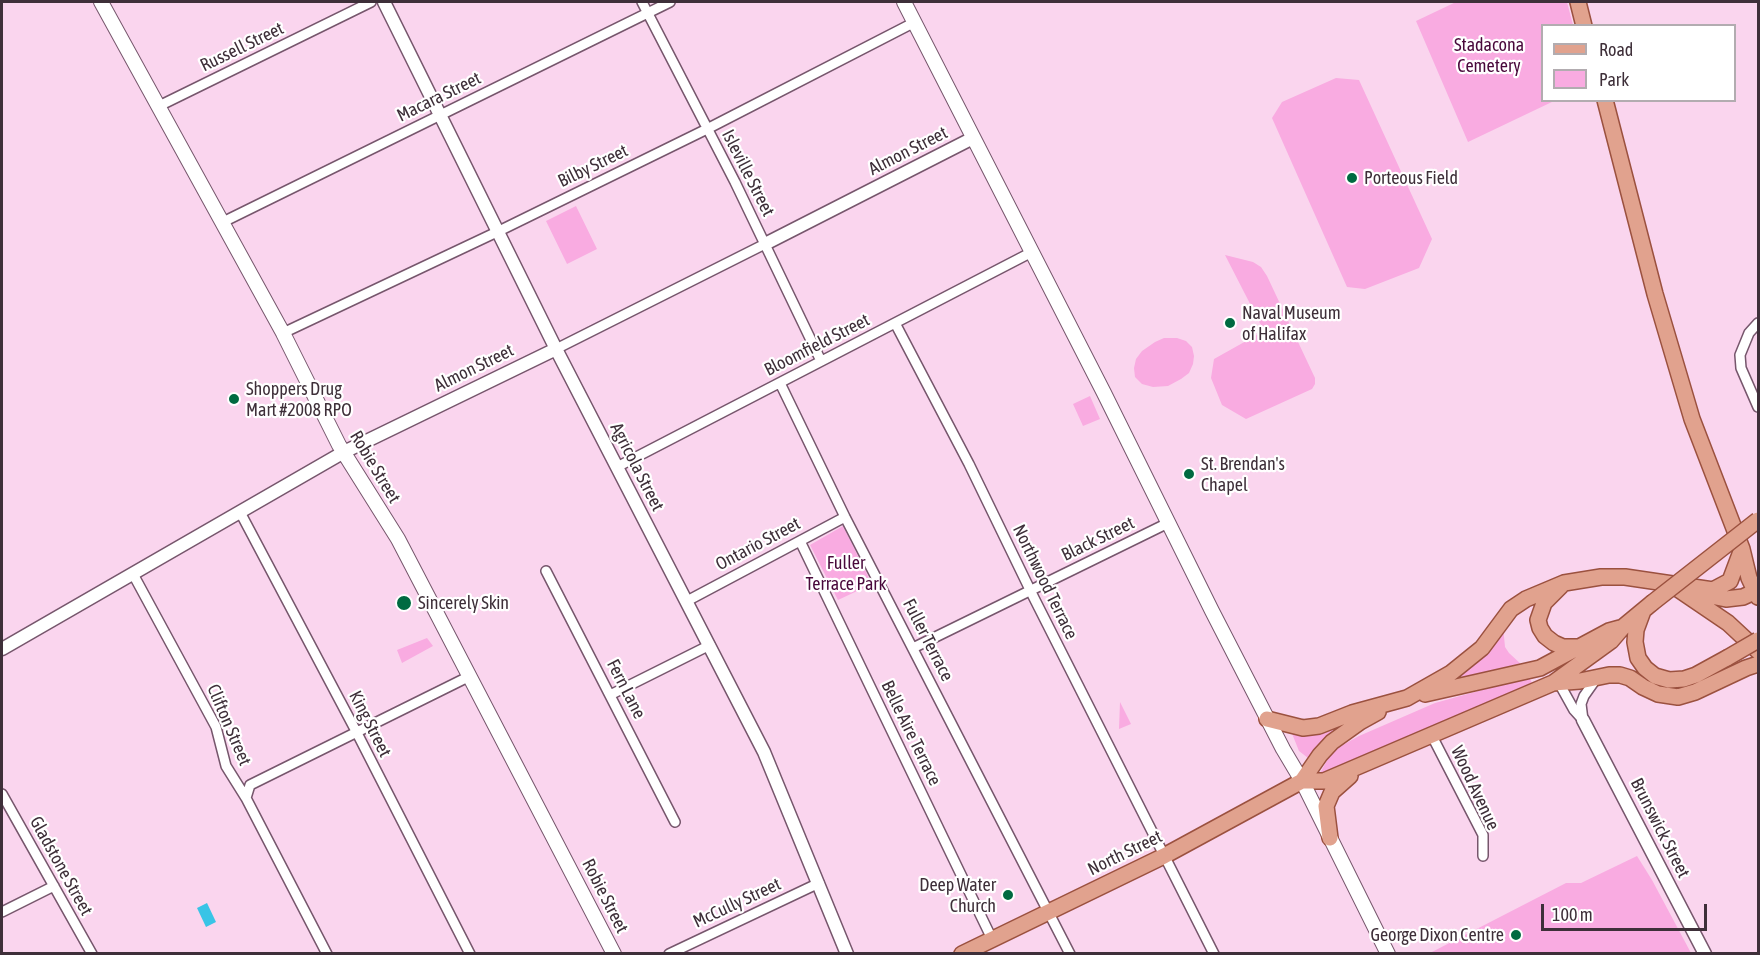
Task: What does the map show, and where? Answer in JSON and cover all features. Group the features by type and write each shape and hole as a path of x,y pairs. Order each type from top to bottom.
{"main road":[{"name":"Robie Street","path":"101,2 283,333 344,452 398,539 615,954"},
{"path":"904,2 1267,719 1302,781 1389,954"},
{"path":"1578,2 1584,24"},
{"path":"1606,102 1656,294 1692,419 1742,549 1749,578 1758,592 1726,599 1704,595 1670,584"},
{"path":"1556,683 1611,641 1623,627 1647,607 1758,520"},
{"path":"1267,719 1303,728 1319,726 1352,713 1407,698 1452,673 1466,662 1482,648 1511,609 1526,599 1564,583 1625,577 1713,590 1730,580 1742,549"},
{"path":"1564,583 1544,603 1538,620 1540,628 1545,636 1554,643 1563,647 1581,647"},
{"path":"1670,584 1728,623 1758,651"},
{"path":"1647,607 1634,637 1638,658 1655,676 1669,680 1696,675 1758,640"},
{"name":"North Street","path":"962,954 1164,856 1302,781 1332,742 1360,722 1407,698 1540,668 1609,631 1623,627"},
{"path":"1556,683 1620,675 1658,694 1678,697 1695,692 1758,664"},
{"name":"North Street","path":"1302,781 1324,781 1556,683"},
{"path":"1330,838 1326,806 1332,792 1341,782 1367,764"}],"street":[{"name":"Russell Street","path":"159,106 371,2"},
{"name":"Agricola Street","path":"384,2 556,349 764,752 848,954"},
{"name":"Isleville Street","path":"642,2 735,182 821,361"},
{"name":"Macara Street","path":"223,222 670,2"},
{"name":"Bilby Street","path":"283,333 707,129 915,22"},
{"name":"Almon Street","path":"2,649 344,452 556,349 973,138"},
{"name":"Bloomfield Street","path":"617,467 947,294 1032,252"},
{"name":"Northwood Terrace","path":"895,323 969,464 1214,954"},
{"path":"1758,323 1749,333 1740,355 1741,368 1758,407"},
{"name":"Fuller Terrace","path":"780,383 845,517 1070,954"},
{"name":"King Street","path":"240,512 470,954"},
{"name":"Ontario Street","path":"687,601 845,517"},
{"name":"Black Street","path":"913,648 1168,524"},
{"name":"Belle Aire Terrace","path":"800,541 992,939"},
{"name":"Fern Lane","path":"546,571 675,822"},
{"name":"Clifton Street","path":"132,574 172,643 216,727 226,766 246,798 327,954"},
{"path":"610,695 710,645"},
{"path":"246,798 250,785 471,676"},
{"path":"1583,720 1581,704 1598,676"},
{"name":"Brunswick Street","path":"1556,683 1583,720 1705,954"},
{"name":"Wood Avenue","path":"1432,736 1483,835 1483,856"},
{"name":"Gladstone Street","path":"2,794 92,954"},
{"name":"McCully Street","path":"669,954 819,883"},
{"path":"2,912 54,886"}],"green space":[{"name":"Stadacona Cemetery","path":"1456,2 1567,2 1573,24 1541,24 1541,102 1552,102 1468,142 1416,21"},
{"name":"Porteous Field","path":"1336,78 1359,80 1432,239 1419,268 1365,289 1347,287 1272,118 1282,102"},
{"path":"576,206 597,249 567,264 546,221"},
{"path":"1225,255 1253,262 1261,267 1315,378 1312,389 1246,419 1222,405 1211,378 1214,359 1264,331"},
{"path":"1164,338 1177,338 1186,341 1192,347 1194,356 1189,373 1168,386 1153,387 1142,384 1135,377 1136,359 1142,351"},
{"path":"1090,396 1100,419 1083,426 1073,404"},
{"name":"Fuller Terrace Park","path":"843,526 872,584 838,600 810,545"},
{"path":"1503,626 1505,647 1522,665 1462,679 1460,674"},
{"path":"427,638 433,646 402,663 397,650"},
{"path":"1529,677 1532,683 1352,760 1324,775 1320,773 1330,755 1359,736 1435,703"},
{"path":"1120,702 1131,724 1119,729"},
{"path":"1334,727 1336,730 1320,743 1308,758 1299,751 1291,731"},
{"path":"1637,856 1691,953 1430,953 1566,883 1581,883"}],"water":[{"path":"207,903 216,922 206,927 197,908"}],"place":[{"name":"Porteous Field","path":"1352,178"},
{"name":"Naval Museum of Halifax","path":"1230,323"},
{"name":"Shoppers Drug Mart #2008 RPO","path":"234,399"},
{"name":"St. Brendan's Chapel","path":"1189,474"},
{"name":"Sincerely Skin","path":"404,603"},
{"name":"Deep Water Church","path":"1008,895"},
{"name":"George Dixon Centre","path":"1516,935"}]}
